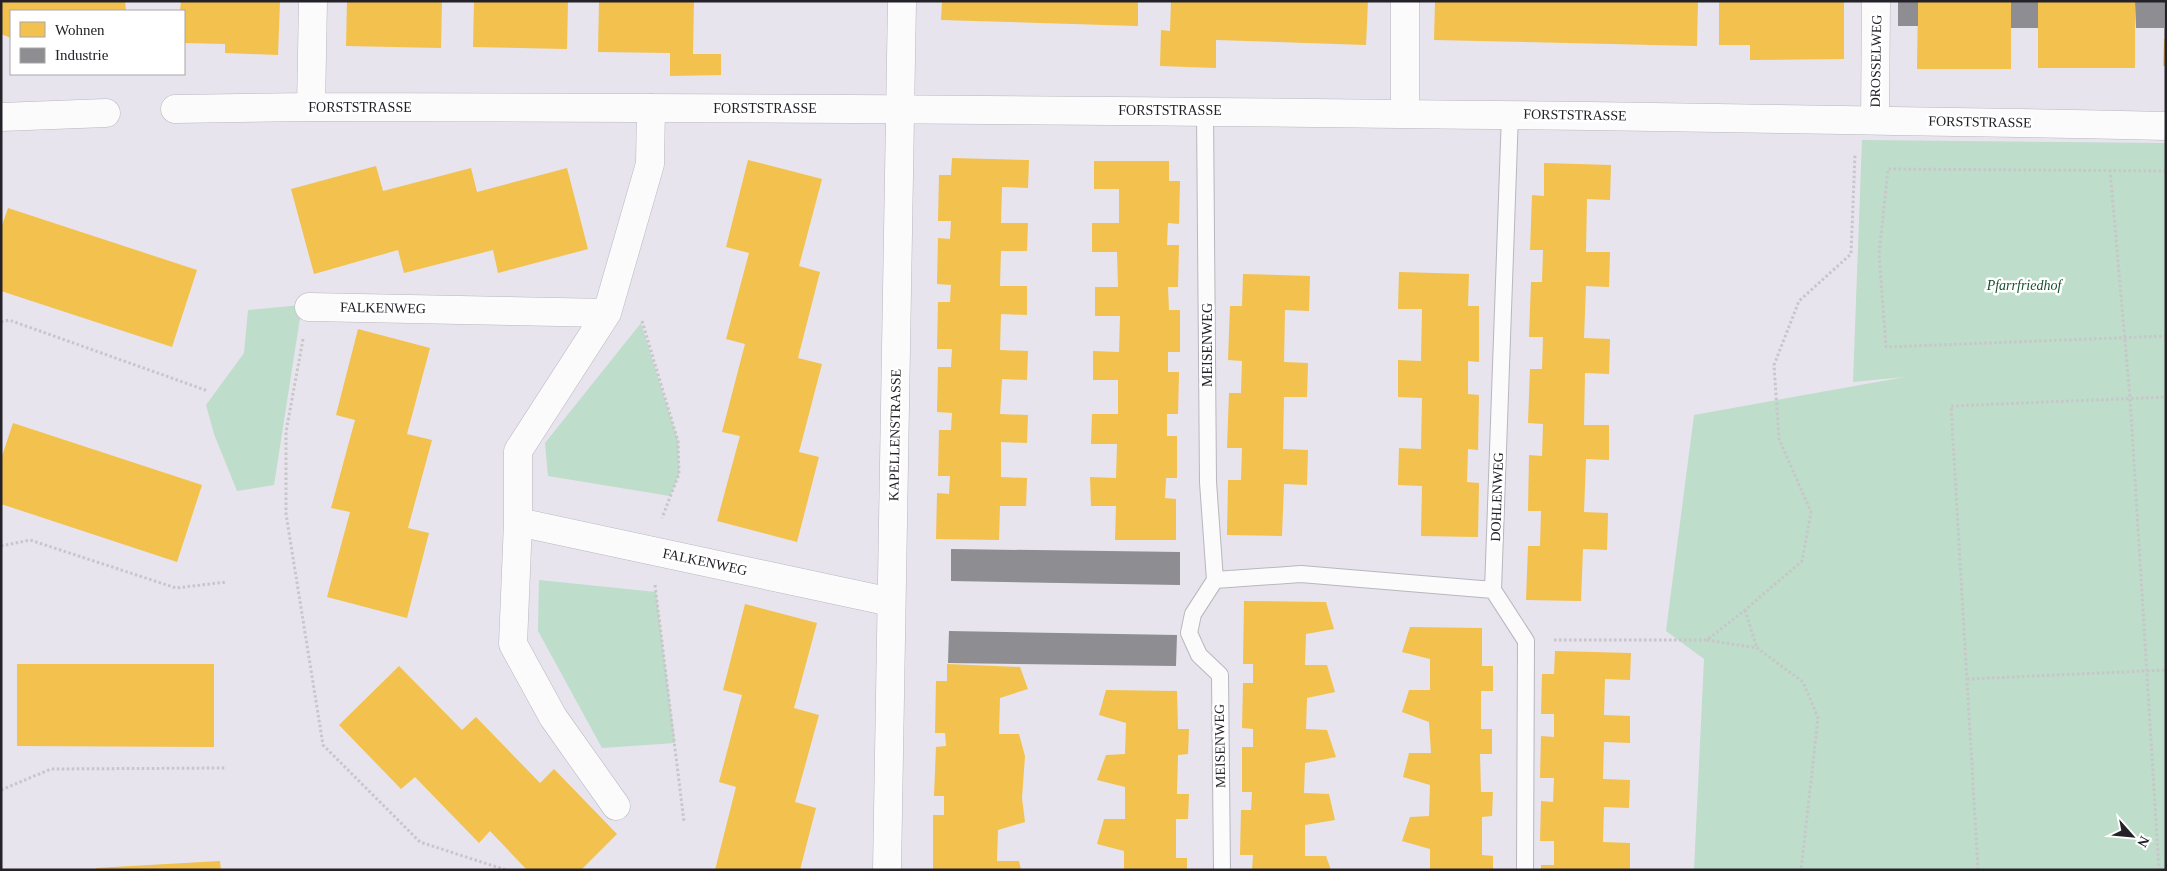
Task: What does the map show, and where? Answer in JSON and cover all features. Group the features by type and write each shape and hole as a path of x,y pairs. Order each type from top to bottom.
{"street":[{"path":"311,107 313,1"},
{"name":"KAPELLENSTRASSE","path":"888,870 902,1"},
{"path":"1405,1 1405,113"},
{"name":"DROSSELWEG","path":"1865,120 1876,1"},
{"name":"FORSTSTRASSE","path":"175,109 311,107 1205,110 2166,126"},
{"path":"616,806 553,717 513,644 518,522 518,451 607,313 650,164 650,108"},
{"path":"1,117 106,113"},
{"name":"FALKENWEG","path":"309,307 607,313"},
{"name":"FALKENWEG","path":"518,522 891,602"}],"lane":[{"name":"MEISENWEG","path":"1205,110 1208,482 1215,580 1192,614 1189,633 1199,655 1220,675 1222,870"},
{"name":"DOHLENWEG","path":"1493,590 1510,114"},
{"path":"1215,580 1302,574 1493,590 1526,641 1524,870"}],"path":[{"path":"1707,640 1802,561 1811,512 1779,440 1774,365 1799,301 1851,254 1865,120"},
{"path":"2166,171 1888,169 1879,254 1886,347 2166,336"},
{"path":"2110,170 2130,398 2159,870"},
{"path":"309,307 286,432 286,514 323,745 420,842 506,870"},
{"path":"643,313 641,323 678,442 679,474 650,550 684,822"},
{"path":"1,322 9,320 208,391"},
{"path":"1978,870 1951,406 2166,397"},
{"path":"1,546 30,540 176,588 226,582"},
{"path":"1745,610 1757,648"},
{"path":"1526,641 1707,640 1757,648 1803,682 1818,718 1800,870"},
{"path":"1967,679 2166,670"},
{"path":"1,790 51,769 225,768"}],"green space":[{"name":"Pfarrfriedhof","path":"1862,140 2166,143 2166,870 1694,870 1704,659 1666,631 1694,415 1905,377 1853,382"},
{"path":"302,305 274,485 237,491 214,434 206,405 244,353 248,310"},
{"path":"641,323 678,441 679,474 670,496 548,476 545,443"},
{"path":"539,580 656,592 675,743 602,748 538,631"}],"building: Wohnen":[{"path":"1,1 125,1 126,10 10,10 10,38 1,34"},
{"path":"181,1 280,1 278,55 225,53 225,44 185,43 185,10 180,10"},
{"path":"347,1 442,1 441,48 346,46"},
{"path":"474,1 568,1 567,49 473,47"},
{"path":"599,1 694,1 693,54 721,54 721,75 670,76 670,53 598,52"},
{"path":"942,1 1138,1 1138,26 941,20"},
{"path":"1171,1 1368,1 1366,45 1216,40 1216,68 1160,66 1161,30 1170,31"},
{"path":"1435,1 1698,1 1697,46 1434,40"},
{"path":"1719,1 1844,1 1844,59 1750,60 1750,45 1719,45"},
{"path":"1918,1 2011,1 2011,69 1917,69"},
{"path":"2038,1 2135,1 2135,68 2038,68"},
{"path":"2164,39 2166,39 2166,66 2163,66"},
{"path":"952,158 1029,160 1028,188 1002,187 1001,223 1028,223 1027,251 1001,251 1000,286 1027,286 1027,315 1001,314 1000,350 1028,351 1027,380 1002,379 1000,414 1028,415 1027,443 1001,442 1001,477 1027,478 1026,506 1000,506 999,540 936,539 937,493 949,494 950,476 938,476 939,430 951,430 952,413 937,412 938,367 951,367 952,349 937,349 938,302 950,302 951,285 937,284 938,238 950,239 951,221 938,221 939,175 951,175"},
{"path":"748,160 822,179 799,266 820,272 798,358 822,364 799,452 819,457 797,542 717,521 740,436 722,432 745,344 726,339 749,253 726,247"},
{"path":"1094,161 1169,161 1169,181 1180,181 1179,224 1168,223 1167,245 1179,245 1178,287 1168,287 1169,310 1180,310 1180,352 1168,352 1168,372 1179,372 1178,414 1167,414 1167,436 1177,436 1177,478 1166,478 1165,498 1176,499 1176,540 1115,540 1116,506 1091,506 1090,477 1116,478 1117,444 1091,444 1092,414 1118,414 1118,380 1093,380 1093,351 1119,352 1120,316 1095,316 1095,287 1118,287 1117,252 1092,252 1092,223 1119,223 1119,189 1094,189"},
{"path":"1544,163 1611,165 1610,200 1587,199 1586,252 1610,252 1609,287 1586,286 1584,338 1610,339 1609,374 1585,373 1584,425 1609,425 1609,460 1586,459 1584,512 1608,513 1607,550 1583,549 1581,601 1526,600 1528,546 1540,546 1541,511 1528,511 1529,455 1542,456 1543,424 1528,423 1530,369 1542,369 1543,337 1529,337 1531,282 1542,282 1543,250 1530,250 1532,195 1544,196"},
{"path":"376,166 383,191 471,168 477,192 567,168 588,249 498,273 493,250 404,273 398,250 314,274 291,189"},
{"path":"8,208 197,270 172,347 1,291 1,228"},
{"path":"1399,272 1469,274 1468,306 1479,306 1479,362 1468,361 1468,394 1479,395 1478,450 1468,449 1467,482 1479,483 1478,537 1421,536 1422,486 1398,485 1399,448 1421,449 1422,398 1398,397 1398,360 1421,361 1422,309 1398,309"},
{"path":"1243,274 1310,276 1309,311 1285,310 1284,362 1308,363 1307,397 1284,397 1283,449 1308,450 1307,485 1284,484 1282,536 1227,535 1228,480 1241,480 1242,448 1227,448 1229,393 1241,393 1242,361 1228,360 1230,306 1242,306"},
{"path":"358,329 430,348 407,434 432,440 408,528 429,533 407,618 327,597 350,512 331,508 355,420 336,415"},
{"path":"13,423 202,485 177,562 1,504 1,459"},
{"path":"1244,601 1326,602 1334,629 1306,634 1305,665 1327,665 1335,692 1307,698 1306,729 1327,730 1336,757 1305,763 1304,793 1329,794 1335,820 1305,825 1305,856 1326,856 1331,870 1252,870 1253,855 1240,855 1241,810 1251,810 1252,792 1242,792 1242,747 1253,747 1253,729 1242,728 1243,683 1253,683 1253,664 1243,664"},
{"path":"745,604 817,623 794,708 819,715 795,802 816,808 800,870 715,870 736,787 719,782 742,695 723,690"},
{"path":"1410,627 1482,628 1482,666 1493,666 1493,691 1481,691 1481,729 1492,729 1492,754 1480,754 1481,792 1493,792 1492,816 1482,817 1482,855 1493,856 1493,870 1430,870 1430,849 1402,841 1410,817 1429,816 1430,785 1403,777 1409,753 1431,753 1429,722 1402,712 1409,690 1430,690 1430,659 1402,652"},
{"path":"1555,651 1631,653 1630,680 1605,679 1604,715 1630,716 1630,743 1604,742 1603,779 1630,780 1629,808 1604,807 1603,842 1630,843 1630,870 1541,870 1541,865 1554,865 1554,841 1540,841 1541,801 1553,802 1554,778 1540,778 1541,736 1554,737 1554,714 1541,714 1542,674 1554,674"},
{"path":"17,664 214,664 214,747 17,746"},
{"path":"947,664 1020,667 1028,689 1000,698 999,734 1019,734 1025,756 1022,798 1025,822 998,830 997,861 1019,861 1021,870 933,870 933,815 944,815 944,796 934,796 936,747 946,746 945,733 935,733 936,681 947,681"},
{"path":"399,666 462,730 476,717 540,783 554,769 617,834 581,870 527,870 490,831 479,843 415,777 401,789 339,725"},
{"path":"1106,690 1177,691 1178,729 1189,729 1188,754 1178,755 1177,794 1189,794 1188,819 1176,819 1176,858 1187,858 1187,870 1124,870 1124,851 1097,844 1104,819 1125,819 1125,787 1097,780 1106,755 1125,754 1126,723 1099,715"},
{"path":"220,861 221,870 96,870 96,868"}],"building: Industrie":[{"path":"1898,1 1918,1 1918,26 1898,26"},
{"path":"2011,1 2038,1 2038,28 2011,28"},
{"path":"2135,1 2164,1 2164,28 2136,28"},
{"path":"951,549 1180,552 1180,585 951,581"},
{"path":"949,631 1177,635 1176,666 948,663"}]}
